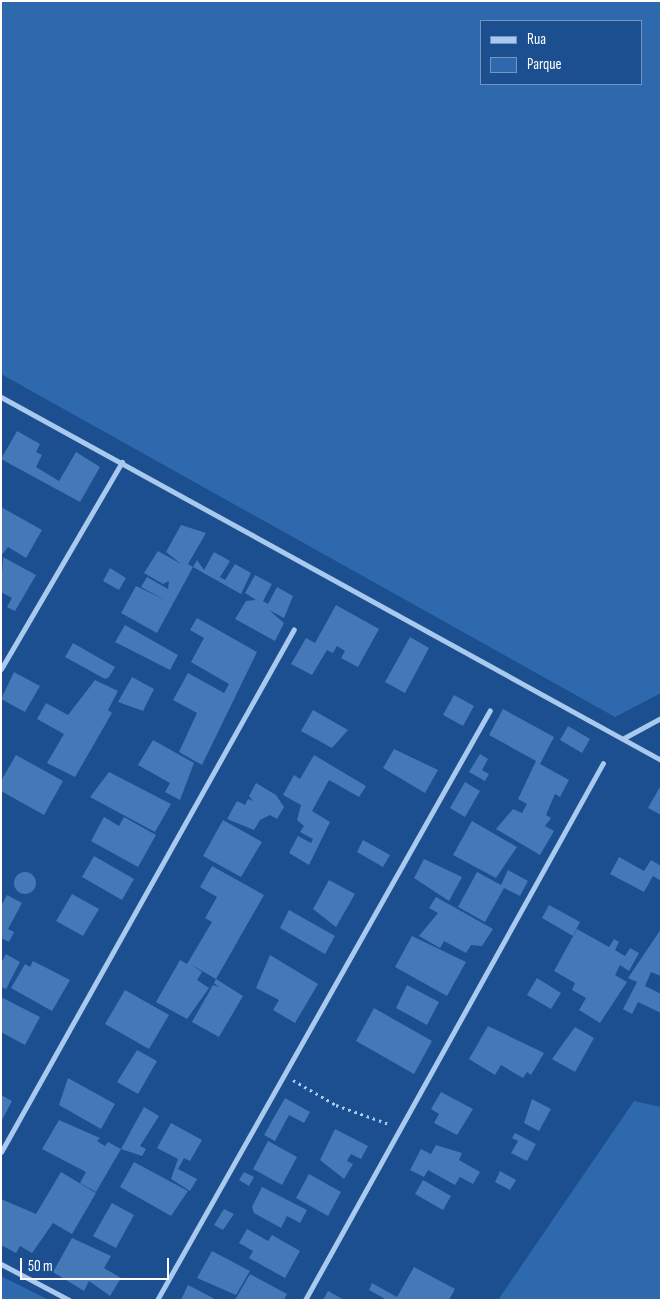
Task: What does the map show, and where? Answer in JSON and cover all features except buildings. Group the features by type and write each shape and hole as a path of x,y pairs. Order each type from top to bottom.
{"street":[{"path":"1,397 661,760"},
{"path":"1,669 122,462"},
{"path":"1,1152 294,630"},
{"path":"157,1300 490,710"},
{"path":"624,738 661,718"},
{"path":"305,1300 402,1129 603,763"},
{"path":"1,1264 68,1300"}],"path":[{"path":"284,1074 336,1105 402,1129"}],"green space":[{"path":"1,1 661,1 661,693 615,717 1,374"},
{"path":"634,1101 661,1107 661,1300 498,1300"},
{"path":"1,1276 49,1300 1,1300"}]}
